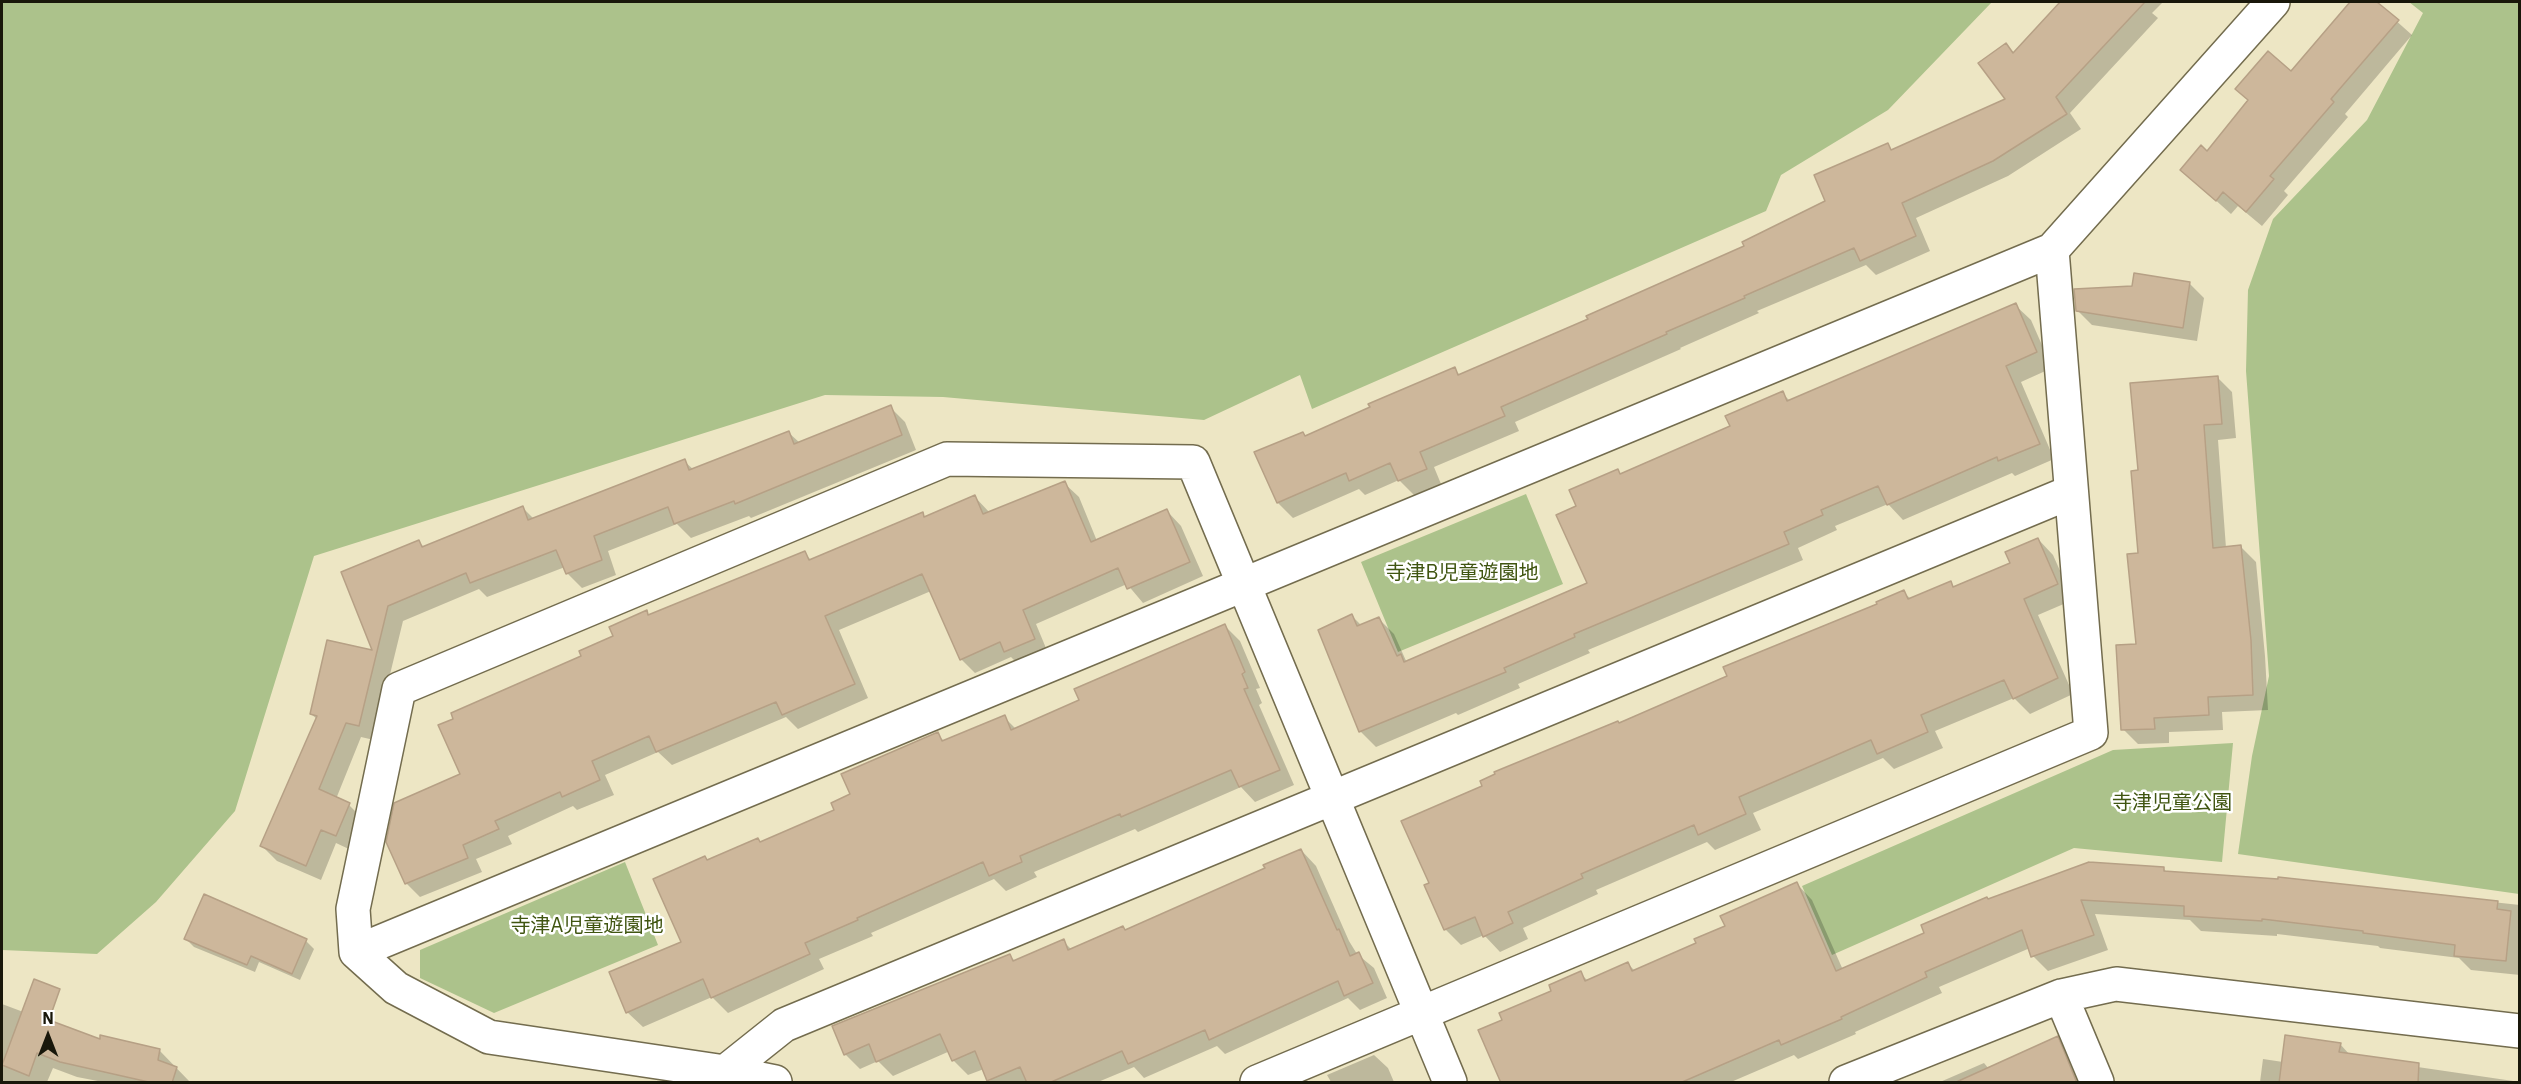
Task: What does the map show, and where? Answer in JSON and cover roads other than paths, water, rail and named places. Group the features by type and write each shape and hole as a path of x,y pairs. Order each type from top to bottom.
{"street":[{"path":"356,952 2052,250 2273,2"},
{"path":"1257,1083 2091,734 2052,250"},
{"path":"775,1083 725,1072 489,1037 396,988 356,952 353,909 399,689 946,459 1193,462 1450,1083"},
{"path":"725,1072 784,1025 2071,492"},
{"path":"1846,1083 2061,996 2116,984 2520,1031"},
{"path":"2061,996 2097,1083"}],"park label":[{"name":"寺津B児童遊園地","path":"1462,573"},
{"name":"寺津児童公園","path":"2172,803"},
{"name":"寺津A児童遊園地","path":"587,926"}]}
